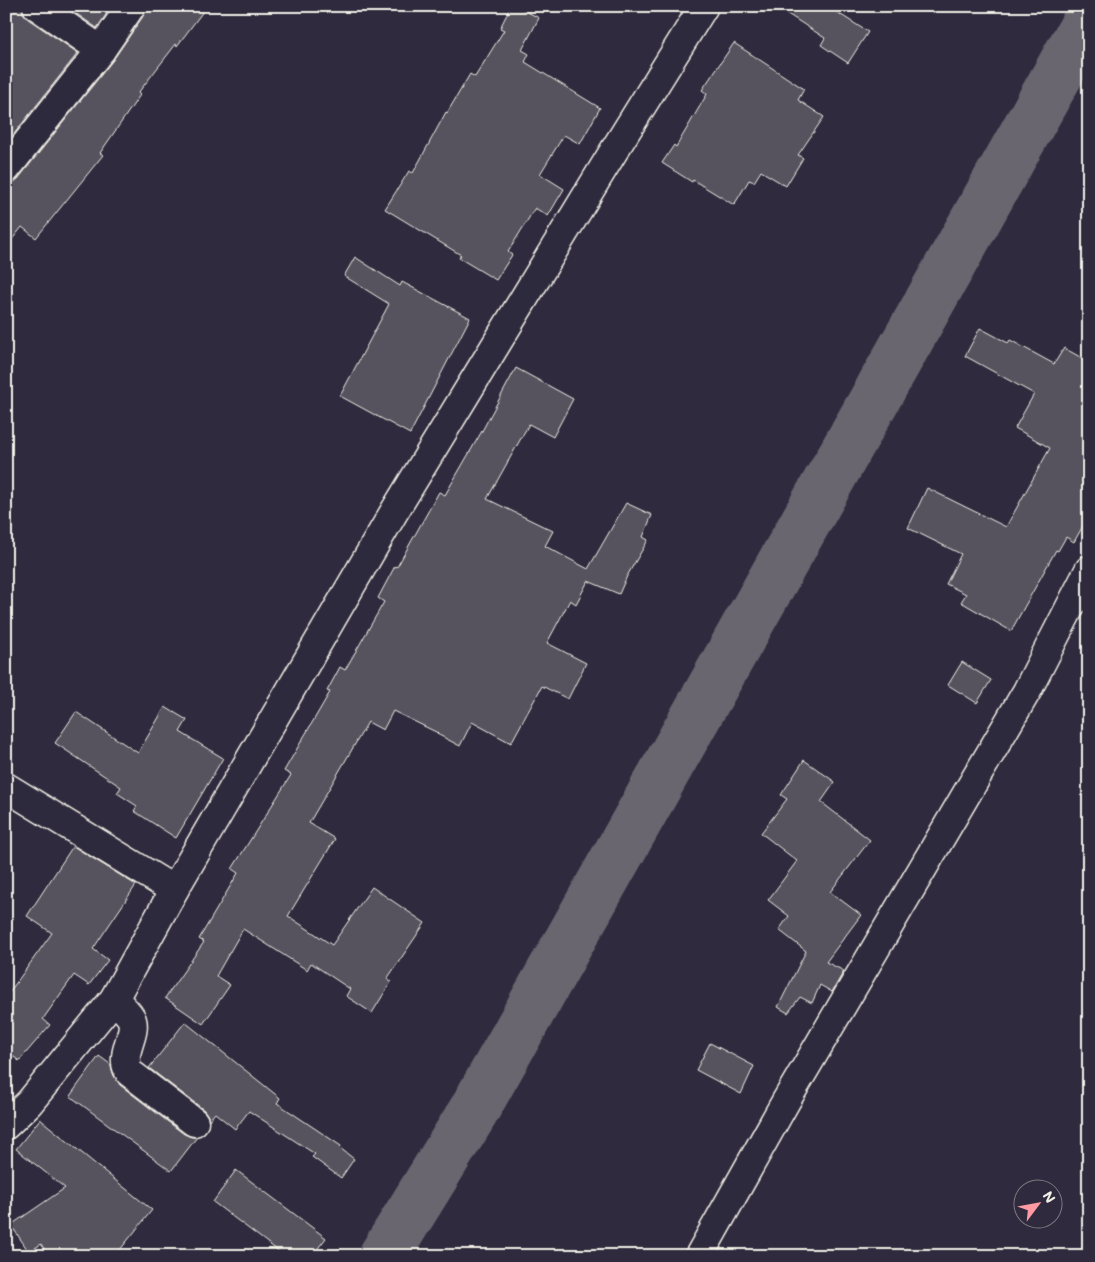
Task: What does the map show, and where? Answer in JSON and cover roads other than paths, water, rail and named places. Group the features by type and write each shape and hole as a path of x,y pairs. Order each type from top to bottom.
{"main road":[{"path":"36,6 101,50"},
{"path":"6,169 101,50 131,6"},
{"path":"6,1124 29,1103 114,999 174,890 394,512 704,6"},
{"path":"699,1256 786,1101 1027,690 1089,570"},
{"path":"6,788 174,890"},
{"path":"114,999 129,1014 132,1020 133,1027 126,1053 126,1063 130,1074 194,1122"}],"waterway":[{"path":"384,1256 473,1112 1089,19"}]}
